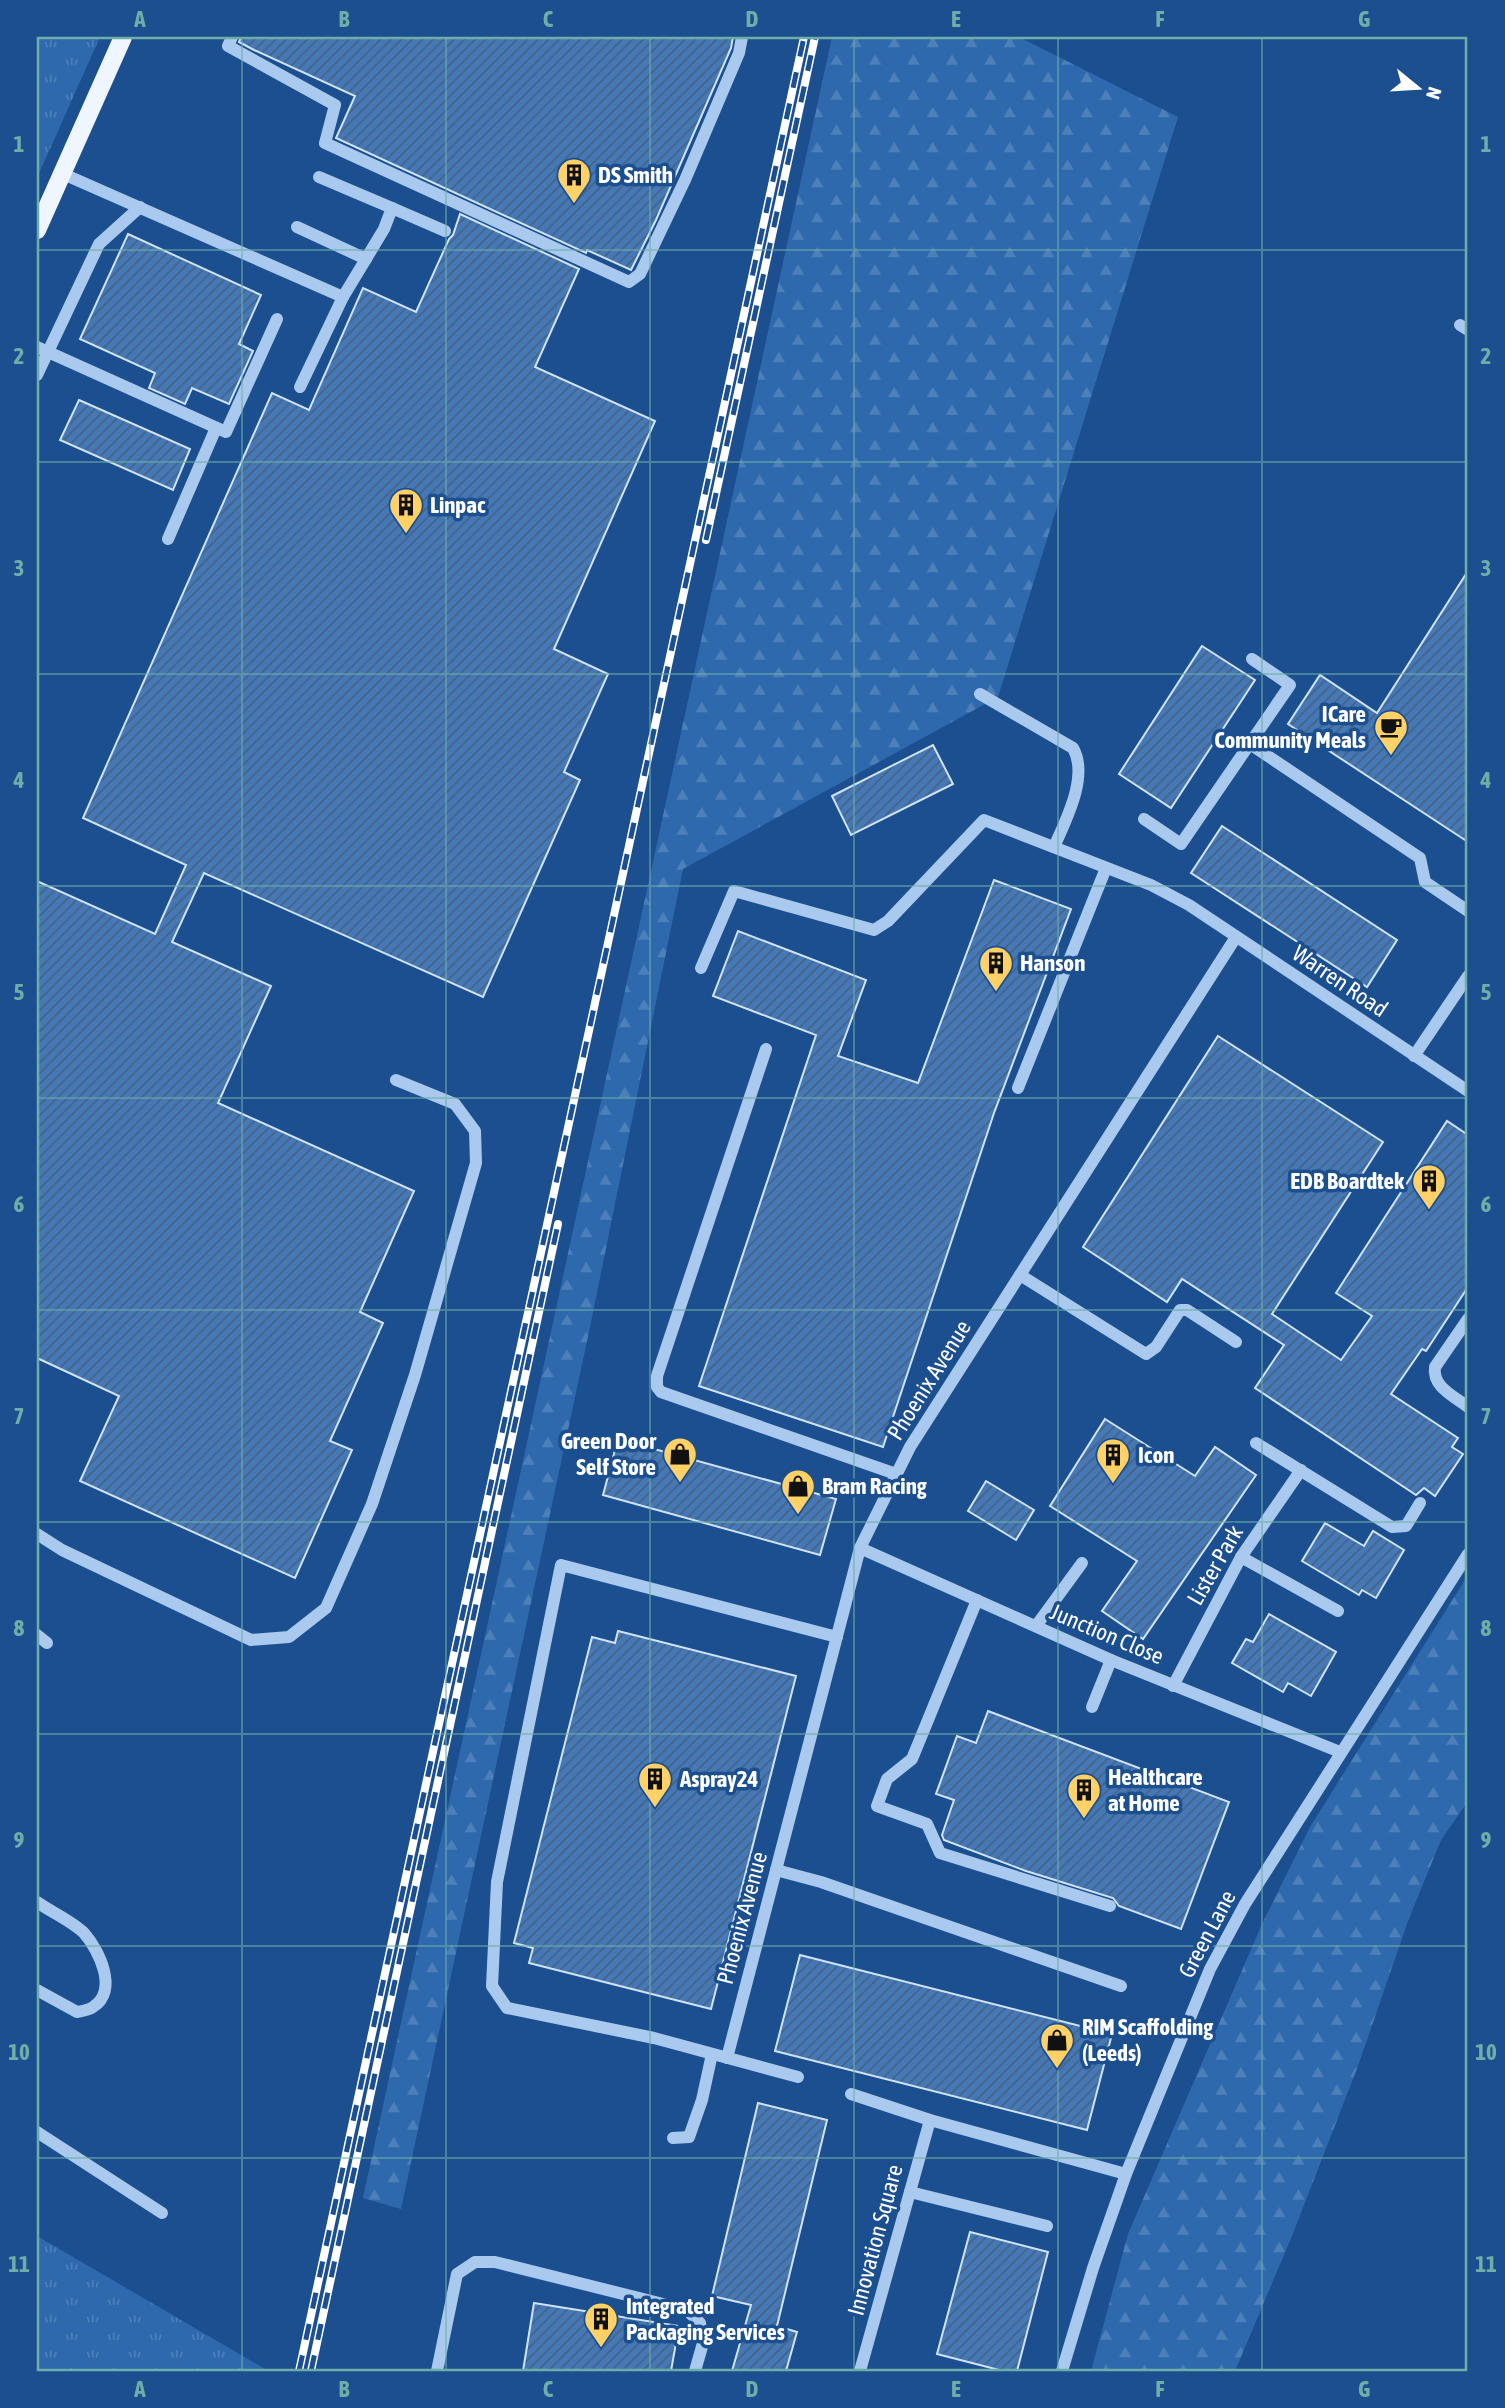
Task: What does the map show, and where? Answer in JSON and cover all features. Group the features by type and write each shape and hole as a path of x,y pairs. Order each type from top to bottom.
{"main road":[{"path":"37,230 123,37"}],"street":[{"path":"232,37 228,46 335,105 325,143 629,282 640,274 685,180 739,54 742,37"},
{"path":"61,173 343,297"},
{"path":"319,177 445,231"},
{"path":"37,375 42,350 99,244 140,207"},
{"path":"300,387 343,297 384,229 392,208"},
{"path":"297,227 366,259"},
{"path":"42,350 226,432 277,319"},
{"path":"168,539 216,428"},
{"path":"1144,820 1181,844 1290,685 1252,659"},
{"path":"980,694 1073,748 1079,757 1080,767 1071,808 1054,847"},
{"path":"1250,744 1420,858 1425,882 1468,911"},
{"name":"Warren Road","path":"701,968 734,891 874,930 888,921 984,820 1151,886 1189,905 1468,1091"},
{"path":"1018,1088 1106,868"},
{"name":"Phoenix Avenue","path":"727,2058 860,1548 910,1447 1236,937"},
{"path":"1414,1056 1468,976"},
{"path":"766,1049 657,1376 657,1387 661,1392 897,1474"},
{"path":"37,1534 62,1550 251,1640 289,1637 326,1608 372,1504 406,1401 476,1163 475,1131 455,1104 396,1080"},
{"path":"1020,1275 1146,1354 1156,1347 1180,1310 1187,1310 1237,1342"},
{"path":"1468,1319 1434,1373 1437,1384 1468,1407"},
{"path":"1256,1443 1392,1527 1406,1526 1420,1503"},
{"name":"Lister Park","path":"1173,1686 1241,1557 1301,1470"},
{"name":"Junction Close","path":"860,1548 1111,1660 1340,1752"},
{"name":"Green Lane","path":"1062,2371 1093,2268 1126,2174 1210,1969 1245,1904 1468,1554"},
{"path":"1241,1557 1338,1611"},
{"path":"1036,1626 1082,1563"},
{"path":"798,2077 654,2038 507,2008 492,1986 496,1882 561,1564 837,1637"},
{"path":"977,1600 912,1759 887,1779 877,1806 927,1824 940,1853 1110,1906"},
{"path":"1092,1707 1111,1660"},
{"path":"776,1870 821,1882 1121,1986"},
{"path":"37,1902 83,1932 99,1954 106,1980 102,1998 93,2008 78,2012 37,1990"},
{"path":"673,2138 688,2137 702,2100 712,2054"},
{"path":"851,2094 930,2120 1126,2174"},
{"name":"Innovation Square","path":"860,2371 930,2120"},
{"path":"37,2132 162,2213"},
{"path":"910,2192 1047,2226"},
{"path":"437,2371 457,2274 475,2262 495,2262 687,2310 700,2323 703,2343 695,2371"}],"green space":[{"path":"37,37 100,37 37,178"},
{"path":"832,37 1019,37 1178,117 998,697 683,869 589,1332 401,2209 363,2198"},
{"path":"1468,1575 1468,1801 1441,1840 1408,1921 1358,2066 1292,2236 1235,2371 1091,2371 1128,2234 1262,1924 1310,1827"},
{"path":"37,2236 265,2369 265,2371 37,2371"}],"building":[{"name":"DS Smith","path":"241,37 733,37 731,48 656,220 631,270 587,250 586,253 336,138 355,96 254,50 239,42"},
{"name":"Linpac","path":"460,214 579,269 535,367 655,421 554,649 608,674 564,772 580,780 483,997 204,873 172,942 271,986 218,1103 414,1191 360,1312 383,1323 330,1441 352,1450 295,1578 80,1481 119,1396 37,1358 37,881 155,934 186,865 83,818 272,393 309,410 363,288 416,312 453,235"},
{"path":"128,234 261,295 239,344 253,351 229,404 192,388 185,404 149,388 155,373 80,339"},
{"path":"79,400 190,449 173,490 60,440"},
{"path":"1468,571 1468,842 1288,724 1320,675 1377,713"},
{"path":"1202,646 1255,680 1171,808 1119,774"},
{"path":"933,745 953,784 851,835 832,796"},
{"path":"1222,826 1397,940 1367,987 1191,873"},
{"path":"994,880 1071,909 994,1113 883,1447 699,1386 816,1035 713,996 738,931 866,980 838,1056 918,1083"},
{"path":"1218,1036 1383,1142 1272,1314 1341,1360 1372,1316 1336,1293 1447,1121 1468,1135 1468,1287 1426,1351 1422,1349 1391,1394 1458,1438 1452,1447 1463,1454 1435,1496 1424,1488 1416,1495 1255,1388 1284,1345 1182,1279 1167,1302 1083,1247"},
{"path":"1105,1419 1195,1476 1215,1447 1256,1475 1143,1639 1102,1611 1137,1561 1050,1506"},
{"path":"618,1439 836,1499 820,1555 603,1495"},
{"path":"986,1481 1034,1510 1016,1540 968,1511"},
{"path":"1325,1523 1364,1546 1373,1531 1404,1550 1376,1598 1362,1590 1359,1595 1302,1561"},
{"path":"1269,1614 1336,1652 1311,1696 1288,1683 1283,1692 1232,1663 1246,1639 1253,1642"},
{"name":"Aspray24","path":"618,1631 796,1676 711,2009 529,1963 533,1948 514,1943 592,1637 615,1643"},
{"name":"Healthcare at Home","path":"988,1711 1229,1802 1181,1929 1119,1906 1113,1898 1026,1871 944,1840 942,1835 954,1800 936,1794 957,1736 976,1743"},
{"path":"800,1955 1112,2034 1087,2130 775,2051"},
{"path":"758,2103 827,2120 777,2326 797,2332 786,2371 732,2371 751,2305 712,2296"},
{"path":"970,2232 1048,2252 1017,2371 1003,2371 937,2354"},
{"name":"Integrated Packaging Services","path":"534,2303 679,2326 671,2371 523,2371"}],"railway":[{"path":"299,2371 804,37"},
{"path":"706,540 815,37"},
{"path":"311,2371 558,1224"}],"place":[{"name":"DS Smith","path":"574,205"},
{"name":"Linpac","path":"406,535"},
{"name":"ICare Community Meals","path":"1391,757"},
{"name":"Hanson","path":"996,993"},
{"name":"EDB Boardtek","path":"1429,1211"},
{"name":"Green Door Self Store","path":"680,1484"},
{"name":"Icon","path":"1113,1485"},
{"name":"Bram Racing","path":"798,1516"},
{"name":"Aspray24","path":"655,1809"},
{"name":"Healthcare at Home","path":"1084,1820"},
{"name":"RIM Scaffolding (Leeds)","path":"1057,2070"},
{"name":"Integrated Packaging Services","path":"601,2349"}]}
